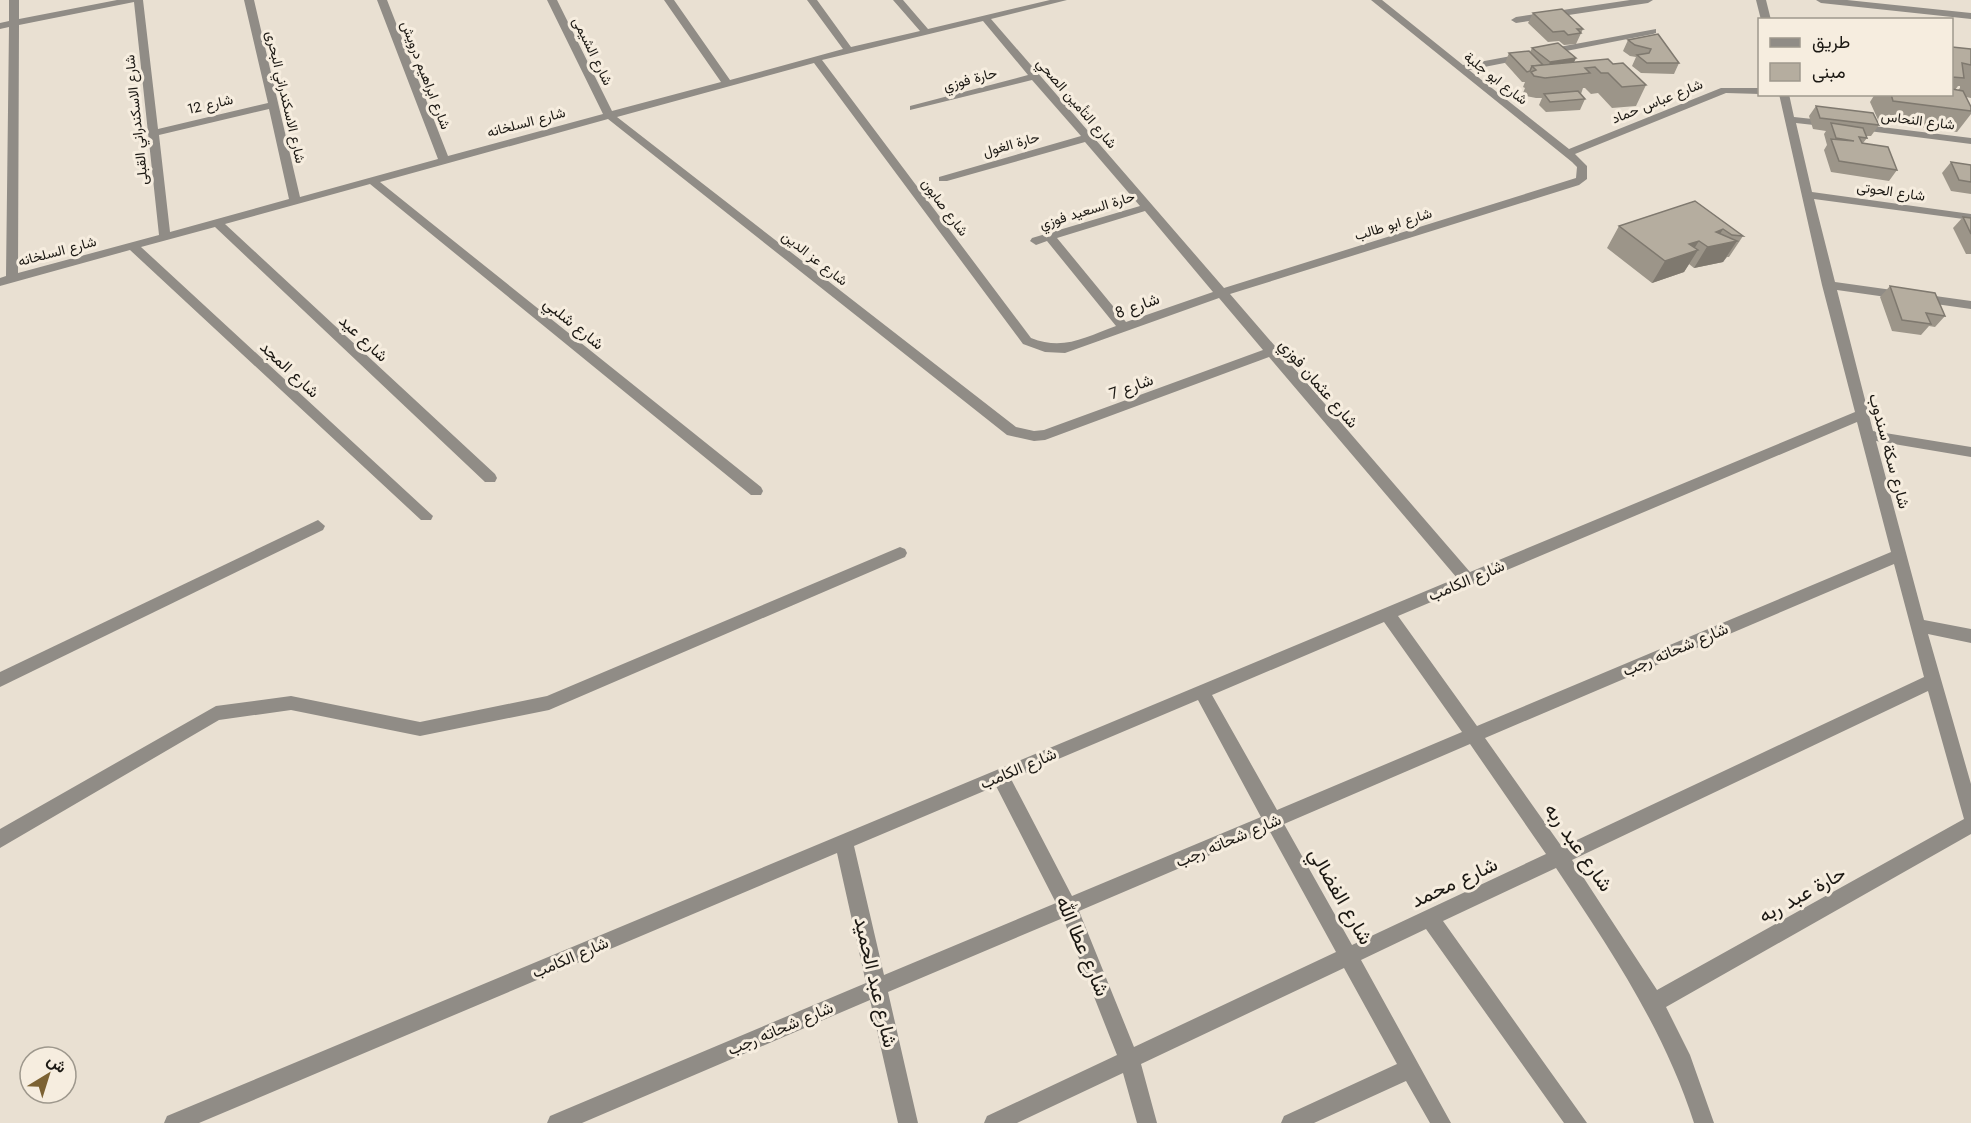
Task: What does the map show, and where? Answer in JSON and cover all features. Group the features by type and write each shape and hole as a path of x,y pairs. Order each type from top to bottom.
{"street":[{"path":"12,279 14,0"},
{"path":"0,26 131,0"},
{"name":"شارع الاسكندراني القبلى","path":"138,0 165,237"},
{"name":"شارع الاسكندراني البحرى","path":"249,0 296,201"},
{"name":"شارع ابراهيم درويش","path":"382,0 444,160"},
{"name":"شارع الشيمى","path":"552,0 609,115"},
{"path":"669,0 727,82"},
{"path":"812,0 849,50"},
{"path":"898,0 924,32"},
{"name":"شارع السلخانه","path":"0,282 727,82 984,17 1002,9 1062,0"},
{"name":"شارع ابو جلبة","path":"1376,0 1568,153 1582,166 1583,173 1575,183"},
{"path":"1516,21 1648,0"},
{"path":"1761,0 1766,18"},
{"path":"1821,0 1971,16"},
{"name":"شارع التأمين الصحي","path":"984,17 1147,207"},
{"path":"1462,68 1653,31"},
{"name":"شارع صابون","path":"816,59 1027,340 1045,348 1065,349"},
{"name":"حارة فوزي","path":"914,108 1034,76"},
{"name":"شارع عباس حماد","path":"1568,153 1725,90 1758,91"},
{"name":"شارع سكة سندوب","path":"1781,96 1917,625 1971,815"},
{"name":"شارع 12","path":"153,133 274,105"},
{"name":"شارع عز الدين","path":"609,115 1003,425"},
{"name":"شارع النحاس","path":"1789,119 1971,141"},
{"name":"حارة الغول","path":"943,179 1087,138"},
{"name":"شارع شلبي","path":"371,180 756,491"},
{"name":"شارع ابو طالب","path":"1221,293 1575,183"},
{"name":"شارع الحوتى","path":"1807,195 1971,217"},
{"name":"حارة السعيد فوزي","path":"1036,241 1147,207"},
{"name":"شارع عثمان فوزي","path":"1147,207 1467,579"},
{"name":"شارع عيد","path":"217,223 490,478"},
{"path":"1050,237 1124,328"},
{"name":"شارع المجد","path":"132,246 426,516"},
{"path":"1828,285 1971,305"},
{"name":"شارع 8","path":"1065,349 1221,293"},
{"name":"شارع 7","path":"1003,425 1023,435 1045,435 1271,352"},
{"name":"شارع الكامب","path":"174,1123 1862,414"},
{"path":"1868,435 1971,452"},
{"path":"0,680 318,526"},
{"path":"0,839 216,713 291,703 420,729 549,703 900,554"},
{"name":"شارع شحاته رجب","path":"557,1123 1899,555"},
{"name":"شارع عبد ربه","path":"1387,614 1559,857 1655,1002 1695,1089 1704,1123"},
{"path":"1917,625 1971,636"},
{"name":"شارع محمد","path":"994,1123 1016,1118 1129,1059 1933,681"},
{"name":"شارع الفضالي","path":"1201,691 1441,1123"},
{"name":"شارع عطا الله","path":"1000,776 1068,907 1129,1059 1147,1123"},
{"name":"حارة عبد ربه","path":"1655,1002 1971,825"},
{"name":"شارع عبد الحميد","path":"844,842 908,1123"},
{"path":"1429,918 1577,1123"},
{"path":"1291,1123 1411,1068"}],"building":[{"path":"1562,9 1583,29 1577,29 1581,33 1568,35 1564,31 1553,32 1533,13"},
{"path":"1658,34 1679,63 1647,63 1637,55 1649,53 1651,49 1635,45 1628,40"},
{"path":"1558,43 1576,58 1550,62 1532,48"},
{"path":"1953,47 1971,49 1971,65 1962,63 1964,78 1953,77"},
{"path":"1529,51 1543,65 1532,66 1527,72 1509,53"},
{"path":"1608,59 1613,64 1623,63 1646,85 1622,87 1608,73 1601,73 1595,67 1585,68 1590,73 1545,78 1534,76 1531,72 1536,70 1532,66"},
{"path":"1953,89 1963,91 1971,111 1893,101 1892,96 1953,96"},
{"path":"1578,91 1585,99 1550,102 1544,94"},
{"path":"1816,106 1873,113 1879,125 1820,118"},
{"path":"1831,123 1863,128 1867,138 1859,137 1862,143 1888,147 1897,170 1839,161 1831,139 1854,141 1836,138"},
{"path":"1951,162 1971,165 1971,182 1959,180"},
{"path":"1695,201 1743,236 1732,235 1723,229 1716,232 1737,241 1708,247 1699,241 1689,244 1698,250 1665,261 1619,226"},
{"path":"1963,217 1971,218 1971,234"},
{"path":"1890,286 1935,293 1945,316 1926,313 1931,324 1902,320"}]}
